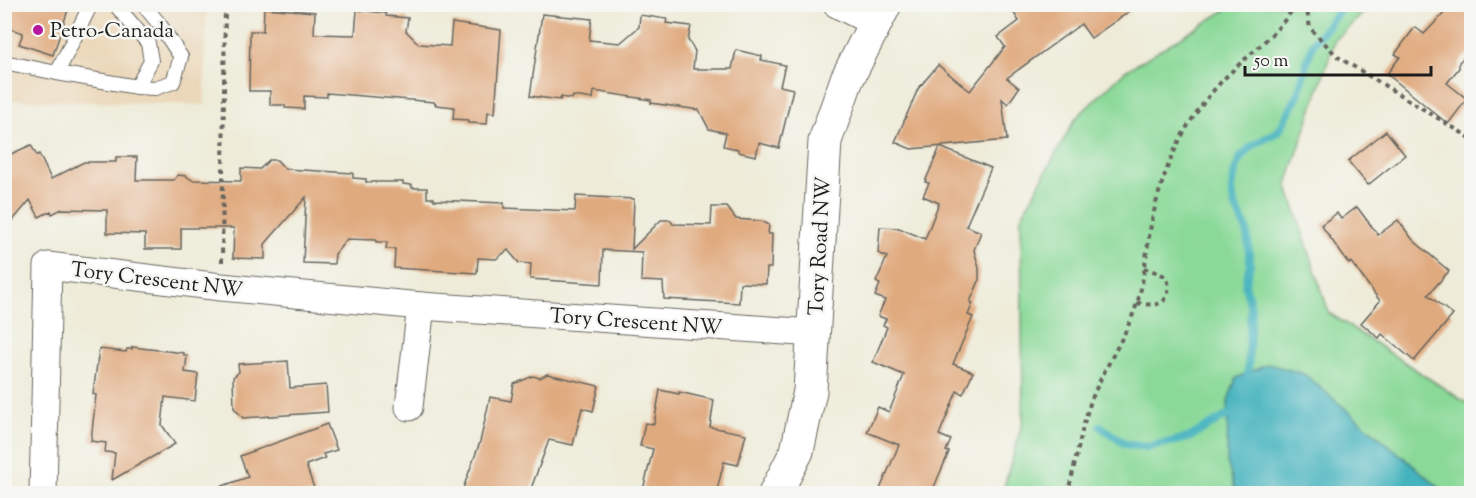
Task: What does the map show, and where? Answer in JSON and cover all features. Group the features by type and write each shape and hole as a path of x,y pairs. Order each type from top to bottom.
{"street":[{"path":"837,4 880,14"},
{"name":"Tory Road NW","path":"775,494 797,451 810,392 825,141 847,79 880,14"},
{"name":"Tory Crescent NW","path":"43,494 48,266 221,287 421,306 814,333"},
{"path":"409,407 421,306"}],"lane":[{"path":"57,73 91,4"},
{"path":"115,4 148,43 151,61 137,87"},
{"path":"4,62 137,87 155,88 173,81 181,57 143,4"}],"path":[{"path":"221,287 225,4"},
{"path":"1080,494 1067,492 1085,418 1137,303 1160,189 1171,159 1188,126 1211,94 1280,26 1296,4"},
{"path":"1306,4 1310,28 1338,57 1472,139"},
{"path":"1137,303 1154,305 1163,302 1168,295 1166,279 1159,273 1144,268"}],"shaded area":[{"path":"5,5 206,5 205,105 5,100"}],"green space":[{"path":"1234,5 1372,5 1335,40 1287,184 1329,313 1471,406 1471,493 1002,494 1023,421 1021,217 1075,119 1125,71"}],"water":[{"path":"1268,364 1304,374 1446,493 1236,493 1227,462 1228,401 1236,378"}],"building":[{"name":"Petro-Canada","path":"4,4 70,4 53,55 19,44 23,33 4,27"},
{"path":"1008,4 1140,4 1091,38 1081,24 1007,78 1019,88 1008,104 1002,99 1007,140 911,149 895,142 918,89 938,65 970,91 1005,47 998,37 1019,21"},
{"path":"1453,4 1472,4 1472,50 1459,62 1459,68 1447,83 1467,99 1448,124 1387,74 1400,57 1395,54 1415,27 1424,34"},
{"path":"264,8 315,12 314,34 355,35 357,10 408,18 406,31 419,44 450,46 452,23 501,30 495,113 488,112 487,124 468,123 468,120 453,119 454,107 436,105 434,102 327,93 327,97 304,96 304,109 270,105 270,91 249,91 250,31 263,31"},
{"path":"542,14 592,19 589,40 620,43 639,27 640,15 667,19 666,23 691,26 688,40 695,51 693,69 732,69 736,50 762,56 761,60 785,65 780,86 793,89 779,148 759,143 756,156 723,146 726,133 709,129 699,110 594,91 593,99 573,96 572,99 561,97 560,100 530,96"},
{"path":"1386,131 1405,155 1368,185 1348,161"},
{"path":"31,145 37,156 39,154 51,179 84,162 116,162 116,157 137,157 136,180 174,180 178,175 192,180 241,181 241,168 260,169 269,160 277,160 285,169 353,173 353,178 366,179 366,182 403,182 403,184 412,185 412,188 427,188 427,198 434,198 434,200 504,203 504,208 575,211 576,196 634,199 632,249 661,220 670,220 673,224 711,225 712,207 727,207 736,219 762,221 769,225 768,234 772,234 771,268 767,268 766,284 740,283 739,303 664,299 663,282 641,281 642,252 603,250 602,284 530,279 531,264 519,263 508,250 496,259 478,258 477,273 394,268 395,249 386,249 387,242 376,242 376,240 347,239 335,254 334,264 303,263 306,197 265,244 265,259 233,258 234,228 181,228 181,249 145,249 145,234 107,233 107,210 62,209 39,217 30,200 4,231 4,157"},
{"path":"940,147 991,168 966,226 981,232 974,250 979,268 979,281 970,302 973,303 968,315 973,317 953,364 973,372 963,394 957,391 939,435 951,440 946,451 949,452 931,494 878,494 899,445 867,432 878,407 889,412 904,375 873,362 887,327 883,325 886,319 878,316 885,300 875,296 880,284 876,282 887,257 878,253 880,227 899,228 925,239 939,203 923,196 929,183 925,182"},
{"path":"1357,207 1378,235 1398,220 1413,240 1449,271 1428,295 1453,315 1414,361 1382,334 1379,338 1361,323 1380,301 1321,225 1337,213 1341,219"},
{"path":"132,347 184,353 187,356 185,372 198,374 195,401 165,397 162,425 175,444 112,480 115,453 105,452 106,443 91,441 96,395 93,394 99,349 126,352"},
{"path":"288,361 290,388 326,385 328,412 243,418 234,408 233,377 239,372 238,364"},
{"path":"547,374 599,386 593,411 582,408 573,445 549,440 529,494 461,494 480,442 490,397 511,401 514,384 533,376 540,378"},
{"path":"660,390 714,400 710,427 746,434 738,465 724,462 716,494 642,494 653,449 640,446 645,423 654,424"},
{"path":"327,424 337,450 323,454 325,458 306,465 316,494 211,494 211,490 248,477 240,456"}],"waterway":[{"path":"1248,373 1251,308 1245,284 1250,264 1247,230 1234,204 1232,188 1235,171 1241,157 1252,146 1279,131 1298,95 1313,44 1344,4"},
{"path":"1100,426 1125,444 1147,447 1188,438 1228,415"}],"place":[{"name":"Petro-Canada","path":"38,30"}]}
